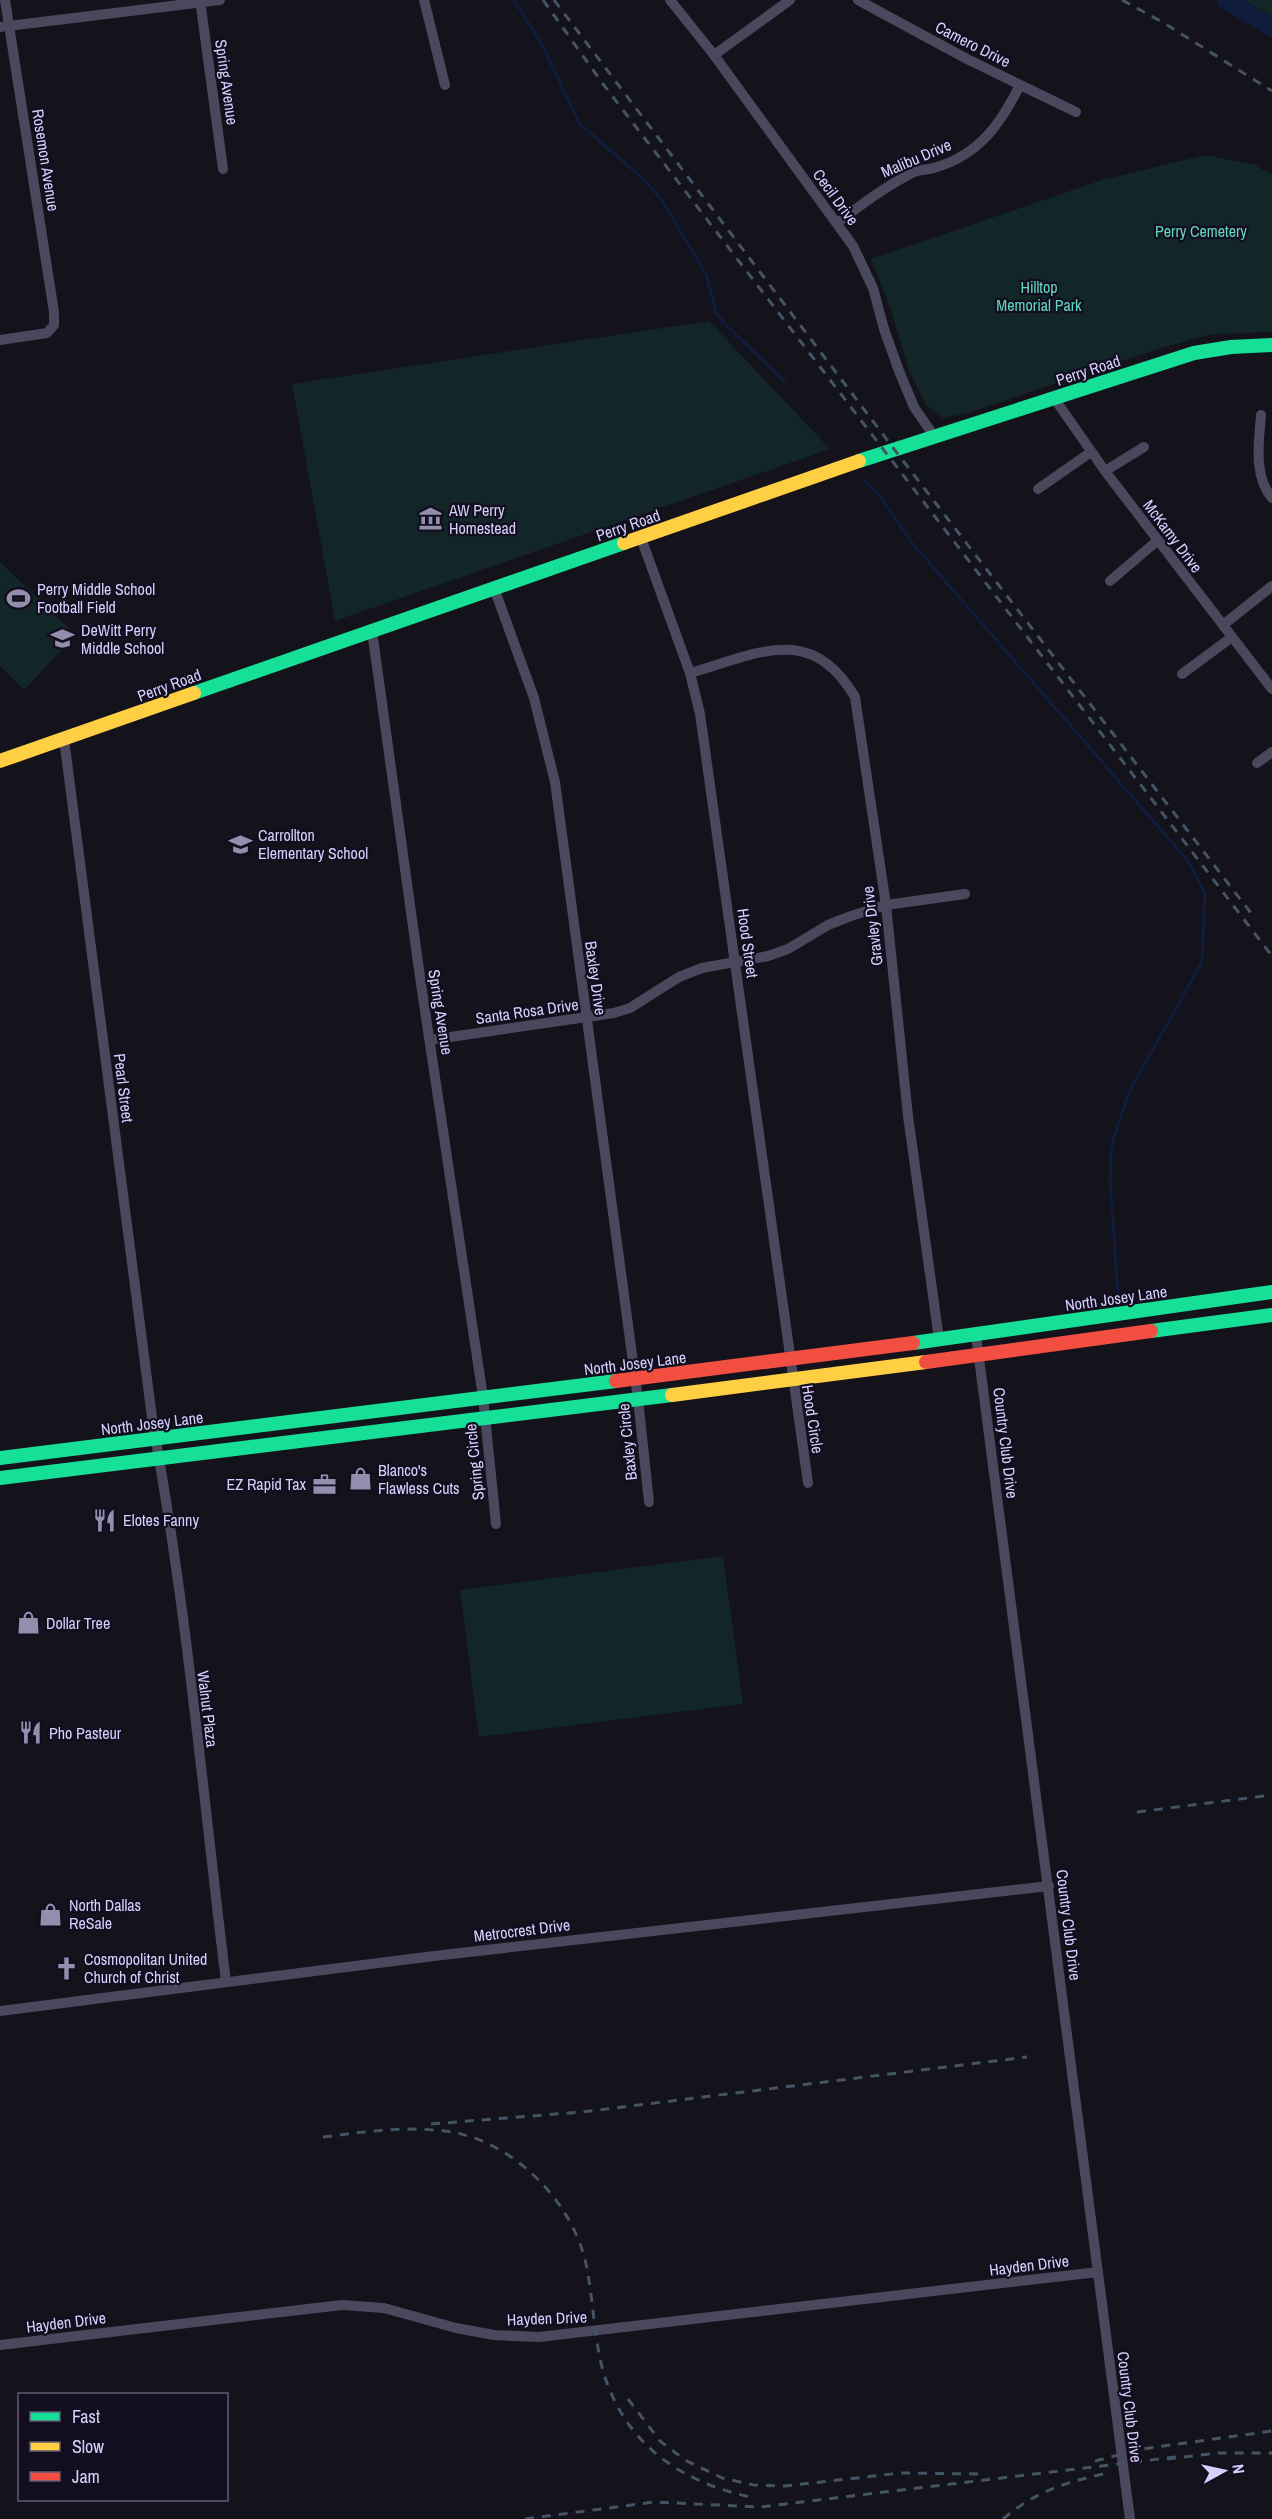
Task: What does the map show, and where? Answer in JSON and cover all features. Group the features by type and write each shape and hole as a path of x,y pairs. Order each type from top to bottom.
{"main road":[{"name":"Perry Road","path":"0,761 934,436 1194,353 1240,346 1272,345"},
{"name":"North Josey Lane","path":"0,1458 789,1360 1272,1292"},
{"path":"0,1478 792,1380 1272,1315"}],"street":[{"name":"Rosemon Avenue","path":"0,340 47,333 54,325 54,312 4,27 5,0"},
{"path":"4,27 220,0"},
{"path":"424,0 445,85"},
{"name":"Cecil Drive","path":"670,0 714,55 853,246 873,288 884,329 914,407 934,436"},
{"path":"714,55 790,0"},
{"name":"Camero Drive","path":"858,0 1076,112"},
{"name":"Spring Avenue","path":"200,1 224,169"},
{"name":"Malibu Drive","path":"837,223 878,191 918,170 936,168 956,159 990,135 1005,115 1020,85"},
{"name":"McKamy Drive","path":"1054,398 1157,541 1272,689"},
{"path":"1261,415 1258,457 1267,491 1272,498"},
{"path":"1105,471 1144,447"},
{"path":"1038,489 1091,452"},
{"name":"Hood Street","path":"641,538 690,673 700,714 736,961 789,1360"},
{"path":"1110,581 1157,541"},
{"path":"1223,625 1272,586"},
{"name":"Baxley Drive","path":"495,588 534,698 555,782 635,1379"},
{"name":"Spring Avenue","path":"372,631 468,1308 483,1397"},
{"path":"1182,674 1232,637"},
{"name":"Gravley Drive","path":"690,673 781,648 800,650 816,656 844,678 855,697 886,905 908,1116 939,1339"},
{"name":"Pearl Street","path":"64,740 156,1440"},
{"path":"1257,763 1272,752"},
{"name":"Santa Rosa Drive","path":"430,1040 614,1013 630,1008 679,977 702,968 768,956 788,949 828,925 886,905 964,894"},
{"name":"Country Club Drive","path":"976,1335 1130,2519"},
{"name":"Hood Circle","path":"789,1360 807,1483"},
{"name":"Baxley Circle","path":"635,1379 649,1502"},
{"name":"Spring Circle","path":"483,1397 496,1524"},
{"name":"Walnut Plaza","path":"156,1440 184,1637 226,1982"},
{"name":"Metrocrest Drive","path":"0,2011 226,1982 1048,1886"},
{"name":"Hayden Drive","path":"0,2345 342,2305 384,2308 456,2328 494,2335 539,2337 1098,2272"}],"green space":[{"path":"1244,0 1272,0 1272,17"},
{"name":"Hilltop Memorial Park","path":"1205,155 1255,165 1272,175 1272,332 1213,334 1164,347 968,413 943,418 926,405 909,371 891,310 871,259 1102,180"},
{"path":"709,321 830,449 335,621 292,384"},
{"name":"Perry Middle School Football Field","path":"0,562 76,635 24,690 0,666"},
{"path":"723,1556 743,1704 479,1737 460,1590"}],"waterway":[{"path":"514,0 541,43 580,124 642,178 661,199 706,274 716,312 723,322 785,382"},
{"path":"1226,0 1272,28"},
{"path":"865,480 882,499 913,544 1188,861 1205,893 1202,962 1129,1092 1112,1144 1110,1177 1118,1297"}],"railway":[{"path":"543,0 603,84 1272,956"},
{"path":"554,0 894,449 1254,917"},
{"path":"1122,0 1164,23 1272,91"},
{"path":"1137,1812 1272,1795"},
{"path":"431,2124 582,2112 1027,2057"},
{"path":"323,2137 399,2129 445,2131 469,2136 493,2146 515,2160 553,2196 579,2240 586,2264 597,2342 604,2373 620,2410 633,2430 665,2461 684,2473 705,2483 750,2497"},
{"path":"628,2399 660,2441 685,2460 722,2478 754,2485 785,2486 901,2473 981,2474"},
{"path":"1095,2461 1142,2449 1272,2431"},
{"path":"1167,2459 1218,2453 1272,2453"},
{"path":"525,2519 654,2502 760,2507 1176,2457"},
{"path":"1003,2519 1038,2495 1075,2481 1103,2474"}],"traffic: fast":[{"path":"859,461 1194,353 1231,347 1272,345"},
{"path":"194,693 624,543"},
{"path":"913,1343 1272,1292"},
{"path":"1151,1331 1272,1315"},
{"path":"0,1458 616,1381"},
{"path":"0,1478 672,1395"}],"traffic: slow":[{"path":"624,543 859,461"},
{"path":"0,761 194,693"},
{"path":"672,1395 926,1362"}],"traffic: jam":[{"path":"926,1362 1151,1331"},
{"path":"616,1381 913,1343"}],"place":[{"name":"AW Perry Homestead","path":"431,519"},
{"name":"Perry Middle School Football Field","path":"19,598"},
{"name":"DeWitt Perry Middle School","path":"63,639"},
{"name":"Carrollton Elementary School","path":"240,844"},
{"name":"Blanco's Flawless Cuts","path":"360,1479"},
{"name":"EZ Rapid Tax","path":"324,1484"},
{"name":"Elotes Fanny","path":"105,1520"},
{"name":"Dollar Tree","path":"28,1623"},
{"name":"Pho Pasteur","path":"31,1733"},
{"name":"North Dallas ReSale","path":"51,1914"},
{"name":"Cosmopolitan United Church of Christ","path":"66,1968"}],"park label":[{"name":"Perry Cemetery","path":"1201,231"}]}
